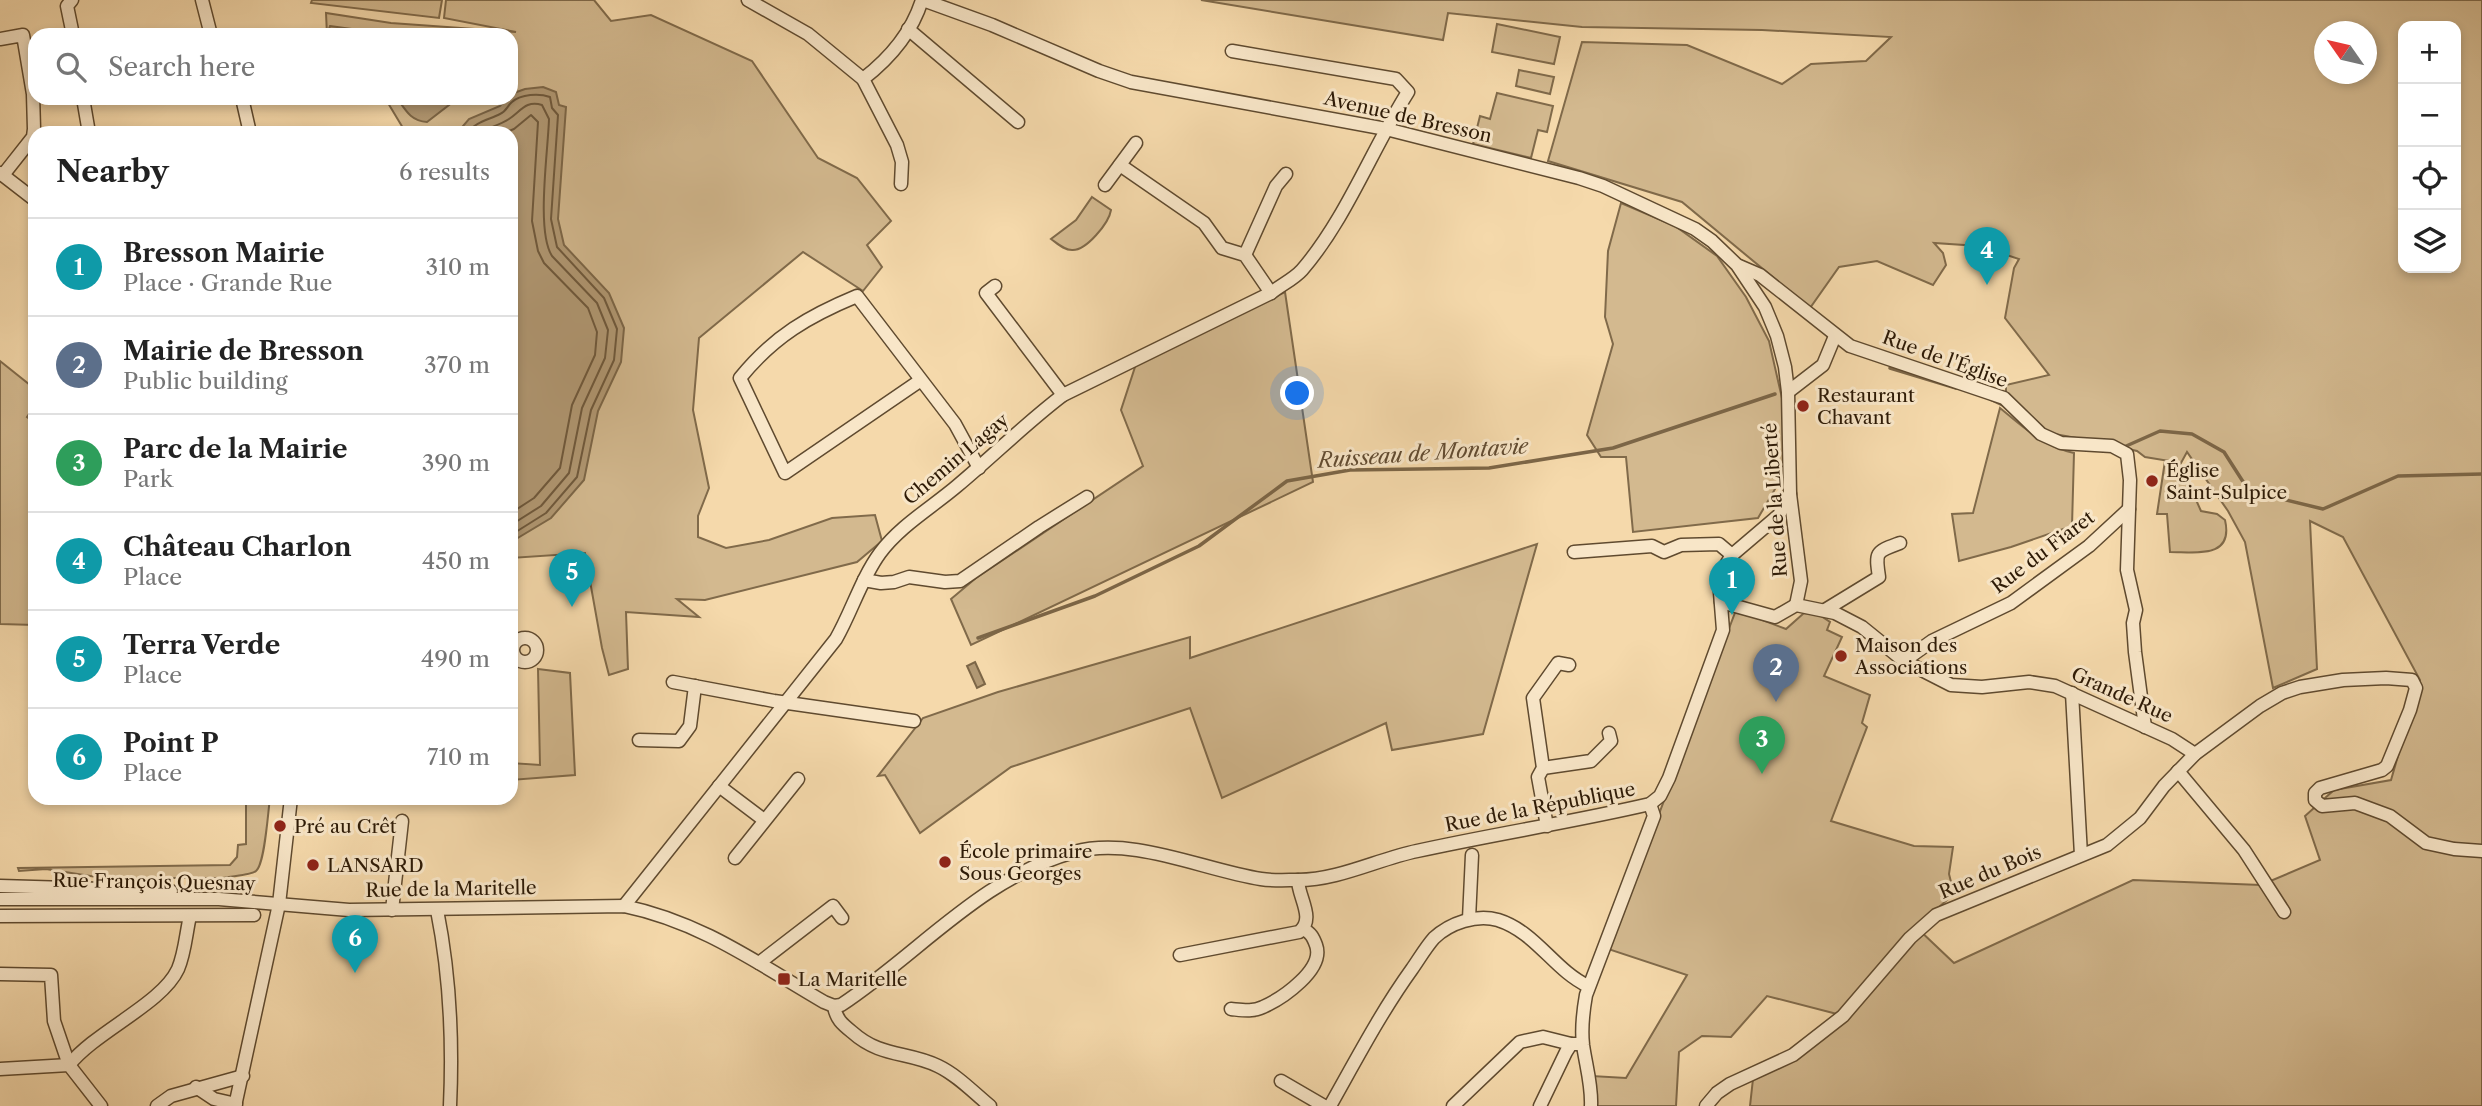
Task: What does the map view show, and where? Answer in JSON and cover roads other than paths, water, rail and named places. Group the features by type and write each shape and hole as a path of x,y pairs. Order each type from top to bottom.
{"street":[{"path":"72,0 67,6 72,28"},
{"path":"202,0 209,28"},
{"path":"748,0 808,34 863,79 897,145 902,162 901,184"},
{"path":"863,79 884,63 908,29 923,0"},
{"name":"Avenue de Bresson","path":"923,0 1039,43 1099,71 1131,82 1386,129 1603,186 1695,229 1737,265 1765,307 1777,336 1788,392"},
{"path":"908,29 1018,122"},
{"path":"0,39 23,35 28,68"},
{"name":"Chemin Lagay","path":"624,906 836,639 881,551 900,531 979,468 1036,415 1063,395 1271,293 1301,271 1329,232 1408,92 1396,79 1231,51"},
{"path":"34,105 34,126"},
{"path":"84,105 88,126"},
{"path":"244,105 248,126"},
{"path":"28,142 1,174 28,195"},
{"path":"1105,185 1136,143"},
{"path":"1120,165 1204,223 1222,248 1245,255 1271,293"},
{"path":"1245,255 1276,186 1286,174"},
{"name":"Rue de l'Église","path":"1737,265 1760,275 1850,346 2004,398 2041,434 2062,443 2103,445 2127,454 2127,569 2136,610 2133,623 2135,652 2145,727"},
{"path":"995,286 986,293 1063,395"},
{"path":"921,380 785,473 740,377 760,353 780,337 821,311 858,296 955,424 979,468"},
{"path":"1788,392 1823,365 1835,336"},
{"name":"Rue de la Liberté","path":"1788,392 1790,494 1801,581 1796,605"},
{"name":"Rue de la République","path":"834,1006 851,998 997,886 1031,866 1078,851 1110,848 1143,851 1263,879 1298,880 1338,873 1414,851 1650,804 1660,796 1669,778 1718,652 1723,630 1719,580 1732,555 1779,515 1790,494"},
{"path":"864,580 881,583 909,577 926,581 960,581 1087,497"},
{"name":"Rue du Fiaret","path":"1904,661 1932,641 2011,603 2089,546 2129,509"},
{"path":"1825,610 1879,577 1875,557 1879,551 1900,543"},
{"path":"1574,552 1651,546 1664,552 1681,545 1719,544 1732,555"},
{"name":"Grande Rue","path":"1721,602 1775,617 1796,605 1835,613 1862,627 1904,661 1951,685 1982,687 2029,682 2055,686 2172,738 2194,754"},
{"path":"1702,646 1718,652"},
{"path":"1547,826 1538,778 1543,768 1533,698 1558,663 1569,665"},
{"name":"Rue du Bois","path":"1706,1106 1717,1093 1730,1084 1793,1055 1843,1016 1910,938 1936,915 2107,845 2140,818 2194,754 2260,706 2291,690 2343,680 2412,680 2416,688 2410,710 2387,766 2382,770 2320,788 2315,793 2315,800 2322,806 2355,803 2390,816 2426,843 2482,851"},
{"path":"673,682 914,721"},
{"path":"639,740 678,741 690,726 695,686"},
{"path":"2072,693 2081,855"},
{"path":"1543,768 1591,761 1611,741 1609,733"},
{"path":"2178,771 2244,850 2284,912"},
{"path":"735,858 798,779"},
{"path":"719,786 764,820"},
{"path":"1540,1106 1551,1079 1577,1044 1588,986 1654,816 1650,804"},
{"path":"196,1087 214,1099 235,1105 279,904 290,805"},
{"path":"392,910 402,821"},
{"path":"1469,919 1472,855"},
{"path":"645,878 646,911"},
{"path":"1180,955 1303,929 1307,918 1298,890 1298,880"},
{"name":"Rue François Quesnay","path":"0,886 215,892 279,904"},
{"name":"Rue François Quesnay","path":"0,899 219,899 279,904"},
{"name":"Rue de la Maritelle","path":"279,904 349,910 624,906"},
{"path":"624,906 702,931 834,1006 836,1016 862,1042 889,1054 935,1064 952,1074 990,1106"},
{"path":"759,963 833,906 842,918"},
{"path":"437,910 445,955 453,1043 450,1106"},
{"path":"0,916 254,915"},
{"path":"0,1069 69,1065 83,1049 168,986 179,968 190,916"},
{"path":"1330,1106 1401,985 1433,939 1445,929 1469,919 1496,920 1513,926 1588,986"},
{"path":"1231,1009 1250,1010 1263,1007 1297,984 1313,967 1318,951 1311,933 1303,929"},
{"path":"0,974 51,975 54,1021 69,1065 101,1106"},
{"path":"1454,1106 1520,1042 1543,1037 1577,1044"},
{"path":"1577,1044 1590,1081 1591,1106"},
{"path":"158,1106 172,1096 196,1087 243,1076"},
{"path":"1281,1081 1324,1106"}],"water":[{"path":"543,87 556,92 559,105 566,107 558,219 564,245 609,293 624,328 621,362 598,411 584,480 551,518 518,538 518,126 463,126 469,119 501,105 518,105 518,92"},
{"path":"402,105 449,105 427,122 406,111"},
{"path":"975,662 985,684 977,688 967,666"}],"waterway":[{"name":"Ruisseau de Montavie","path":"1890,368 1956,388"},
{"name":"Ruisseau de Montavie","path":"978,638 1095,596 1199,546 1287,481 1350,470 1489,468 1613,448 1775,394"},
{"name":"Ruisseau de Montavie","path":"1990,399 2005,406"},
{"name":"Ruisseau de Montavie","path":"2124,447 2160,431 2192,434 2224,452 2249,491 2323,509 2398,476 2482,474"}],"place":[{"name":"Château Charlon","path":"1987,285"},
{"name":"Restaurant Chavant","path":"1803,406"},
{"name":"Église Saint-Sulpice","path":"2152,481"},
{"name":"Terra Verde","path":"572,607"},
{"name":"Bresson Mairie","path":"1732,615"},
{"name":"Maison des Associations","path":"1841,656"},
{"name":"Mairie de Bresson","path":"1776,702"},
{"name":"Parc de la Mairie","path":"1762,774"},
{"name":"Pré au Crêt","path":"280,826"},
{"name":"École primaire Sous Georges","path":"945,862"},
{"name":"LANSARD","path":"313,865"},
{"name":"Point P","path":"355,973"},
{"name":"La Maritelle","path":"784,979"}]}
